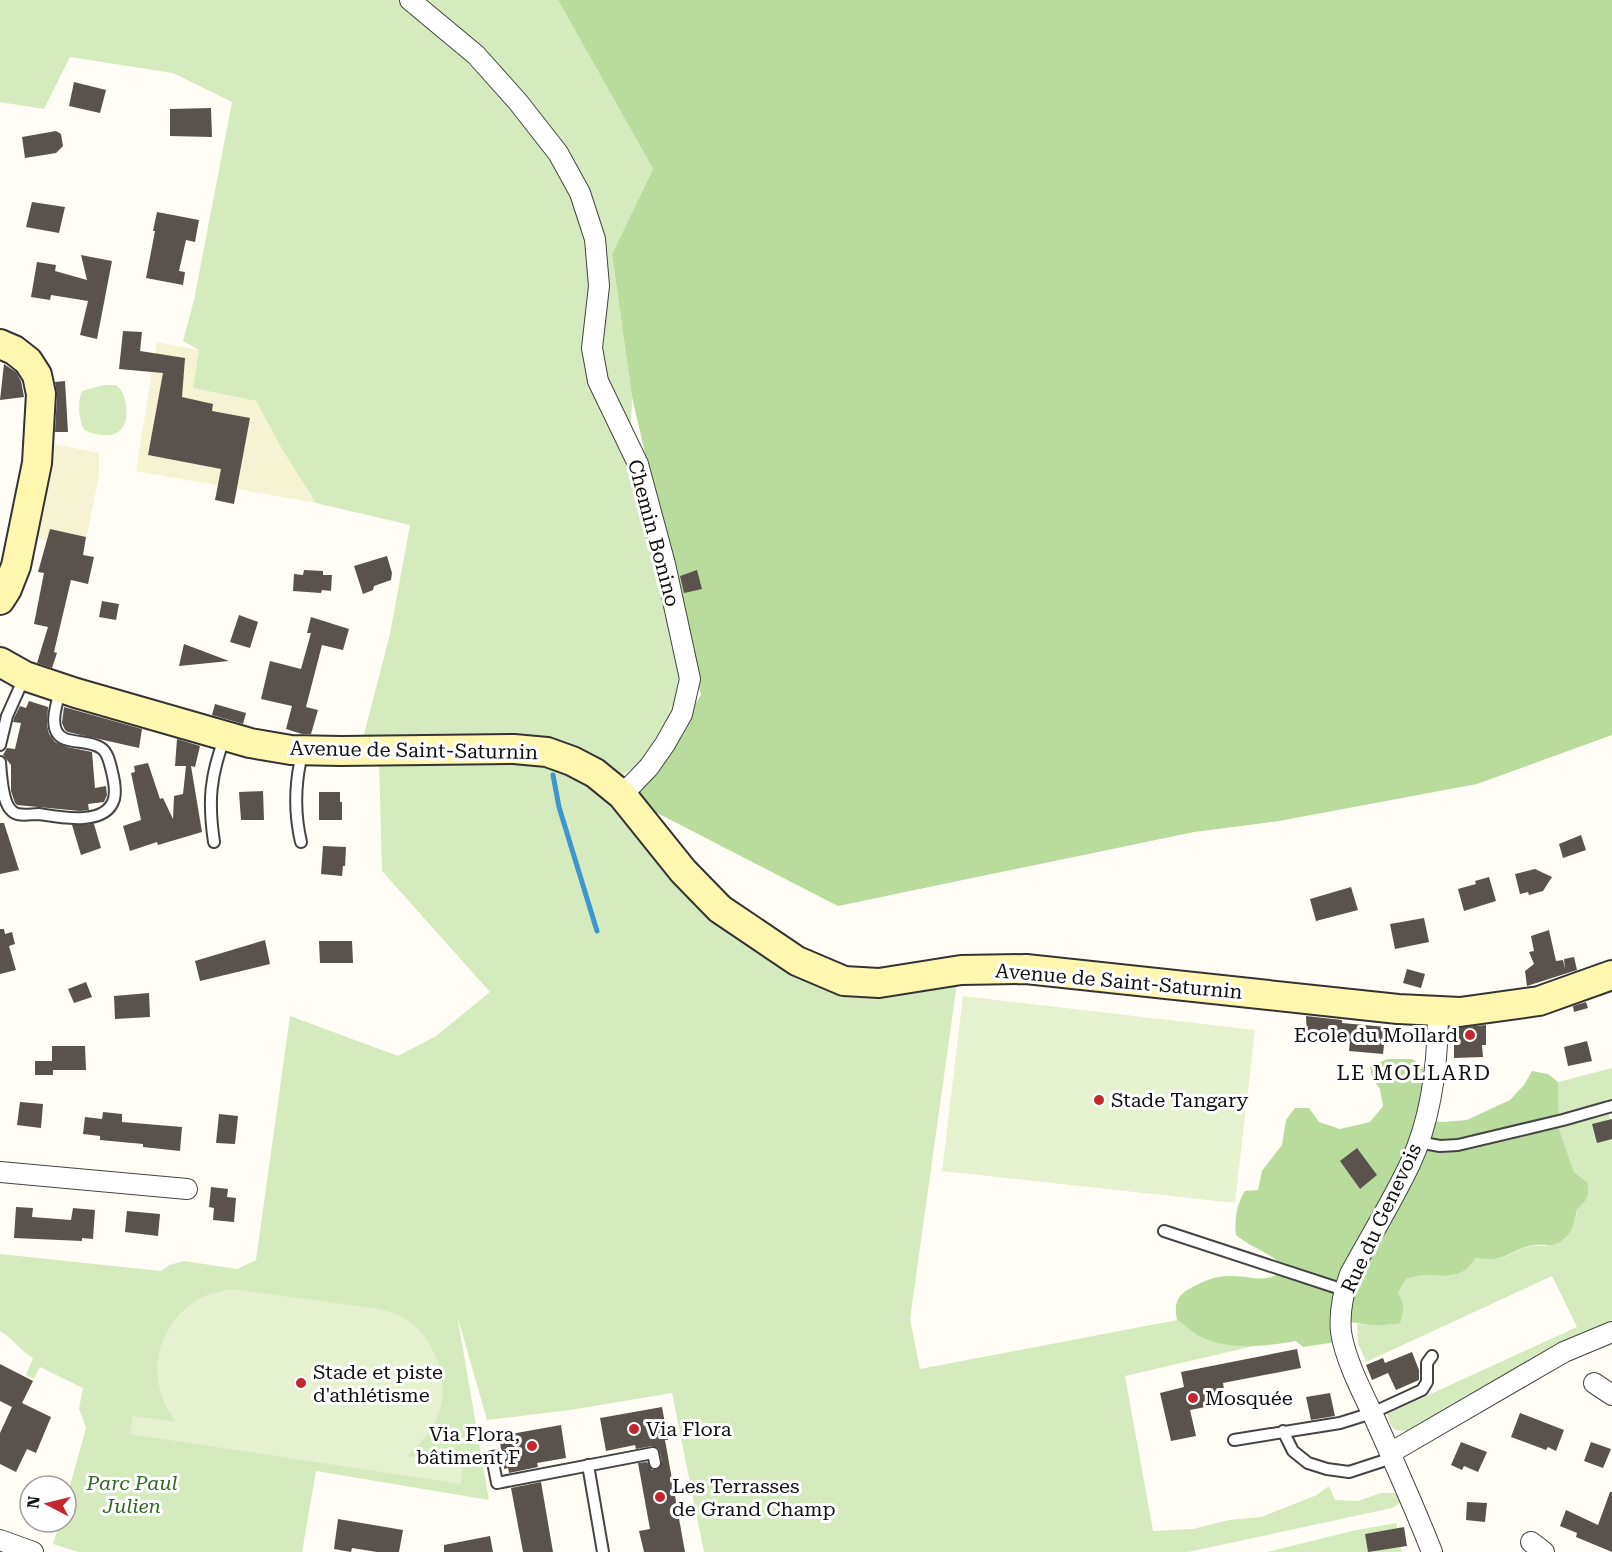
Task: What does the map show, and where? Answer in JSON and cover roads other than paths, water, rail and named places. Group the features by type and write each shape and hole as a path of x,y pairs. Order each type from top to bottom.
{"main road":[{"path":"0,344 14,350 28,361 37,375 41,394 38,463 6,574 7,589 0,600"},
{"name":"Avenue de Saint-Saturnin","path":"0,662 25,676 61,689 250,743 303,750 514,749 547,752 572,761 595,773 622,795 683,871 720,909 797,961 844,981 879,983 961,970 1026,969 1386,1008 1460,1012 1539,1001 1612,975"}],"street":[{"name":"Chemin Bonino","path":"410,0 476,55 518,102 558,153 580,194 595,239 599,286 592,348 598,381 638,464 665,564 690,679 682,714 665,744 649,767 622,795"},
{"name":"Rue du Genevois","path":"1432,1552 1415,1508 1372,1413 1342,1334 1340,1313 1344,1290 1350,1274 1410,1163 1418,1143 1438,1055 1438,1011"},
{"path":"0,1172 187,1189"},
{"path":"1391,1455 1564,1352 1612,1332"},
{"path":"1594,1383 1612,1395"},
{"path":"0,1540 33,1552"}],"lane":[{"path":"0,745 7,716 25,676"},
{"path":"0,762 7,805 12,812 69,819 88,817 110,807 114,799 114,784 108,756 102,748 64,739 58,735 55,727 55,706 61,689"},
{"path":"214,842 210,797 213,770 226,736"},
{"path":"301,842 297,810 297,783 303,750"},
{"path":"1418,1143 1440,1146 1458,1144 1563,1120 1612,1106"},
{"path":"1164,1231 1344,1290"},
{"path":"1234,1440 1340,1423 1372,1413 1422,1390 1427,1382 1427,1363 1432,1356"},
{"path":"1283,1431 1293,1451 1308,1463 1327,1469 1349,1472 1391,1455"},
{"path":"502,1456 492,1457 497,1483 653,1453 655,1463"},
{"path":"588,1465 603,1552"}],"waterway":[{"path":"553,775 559,807 597,931"}],"place":[{"name":"Ecole du Mollard","path":"1470,1035"},
{"name":"Stade Tangary","path":"1099,1100"},
{"name":"Stade et piste d'athlétisme","path":"301,1383"},
{"name":"Mosquée","path":"1193,1398"},
{"name":"Via Flora","path":"634,1429"},
{"name":"Via Flora, bâtiment F","path":"532,1446"},
{"name":"Les Terrasses de Grand Champ","path":"660,1497"}],"district":[{"name":"LE MOLLARD","path":"1414,1073"}],"park label":[{"name":"Parc Paul Julien","path":"132,1494"}]}
